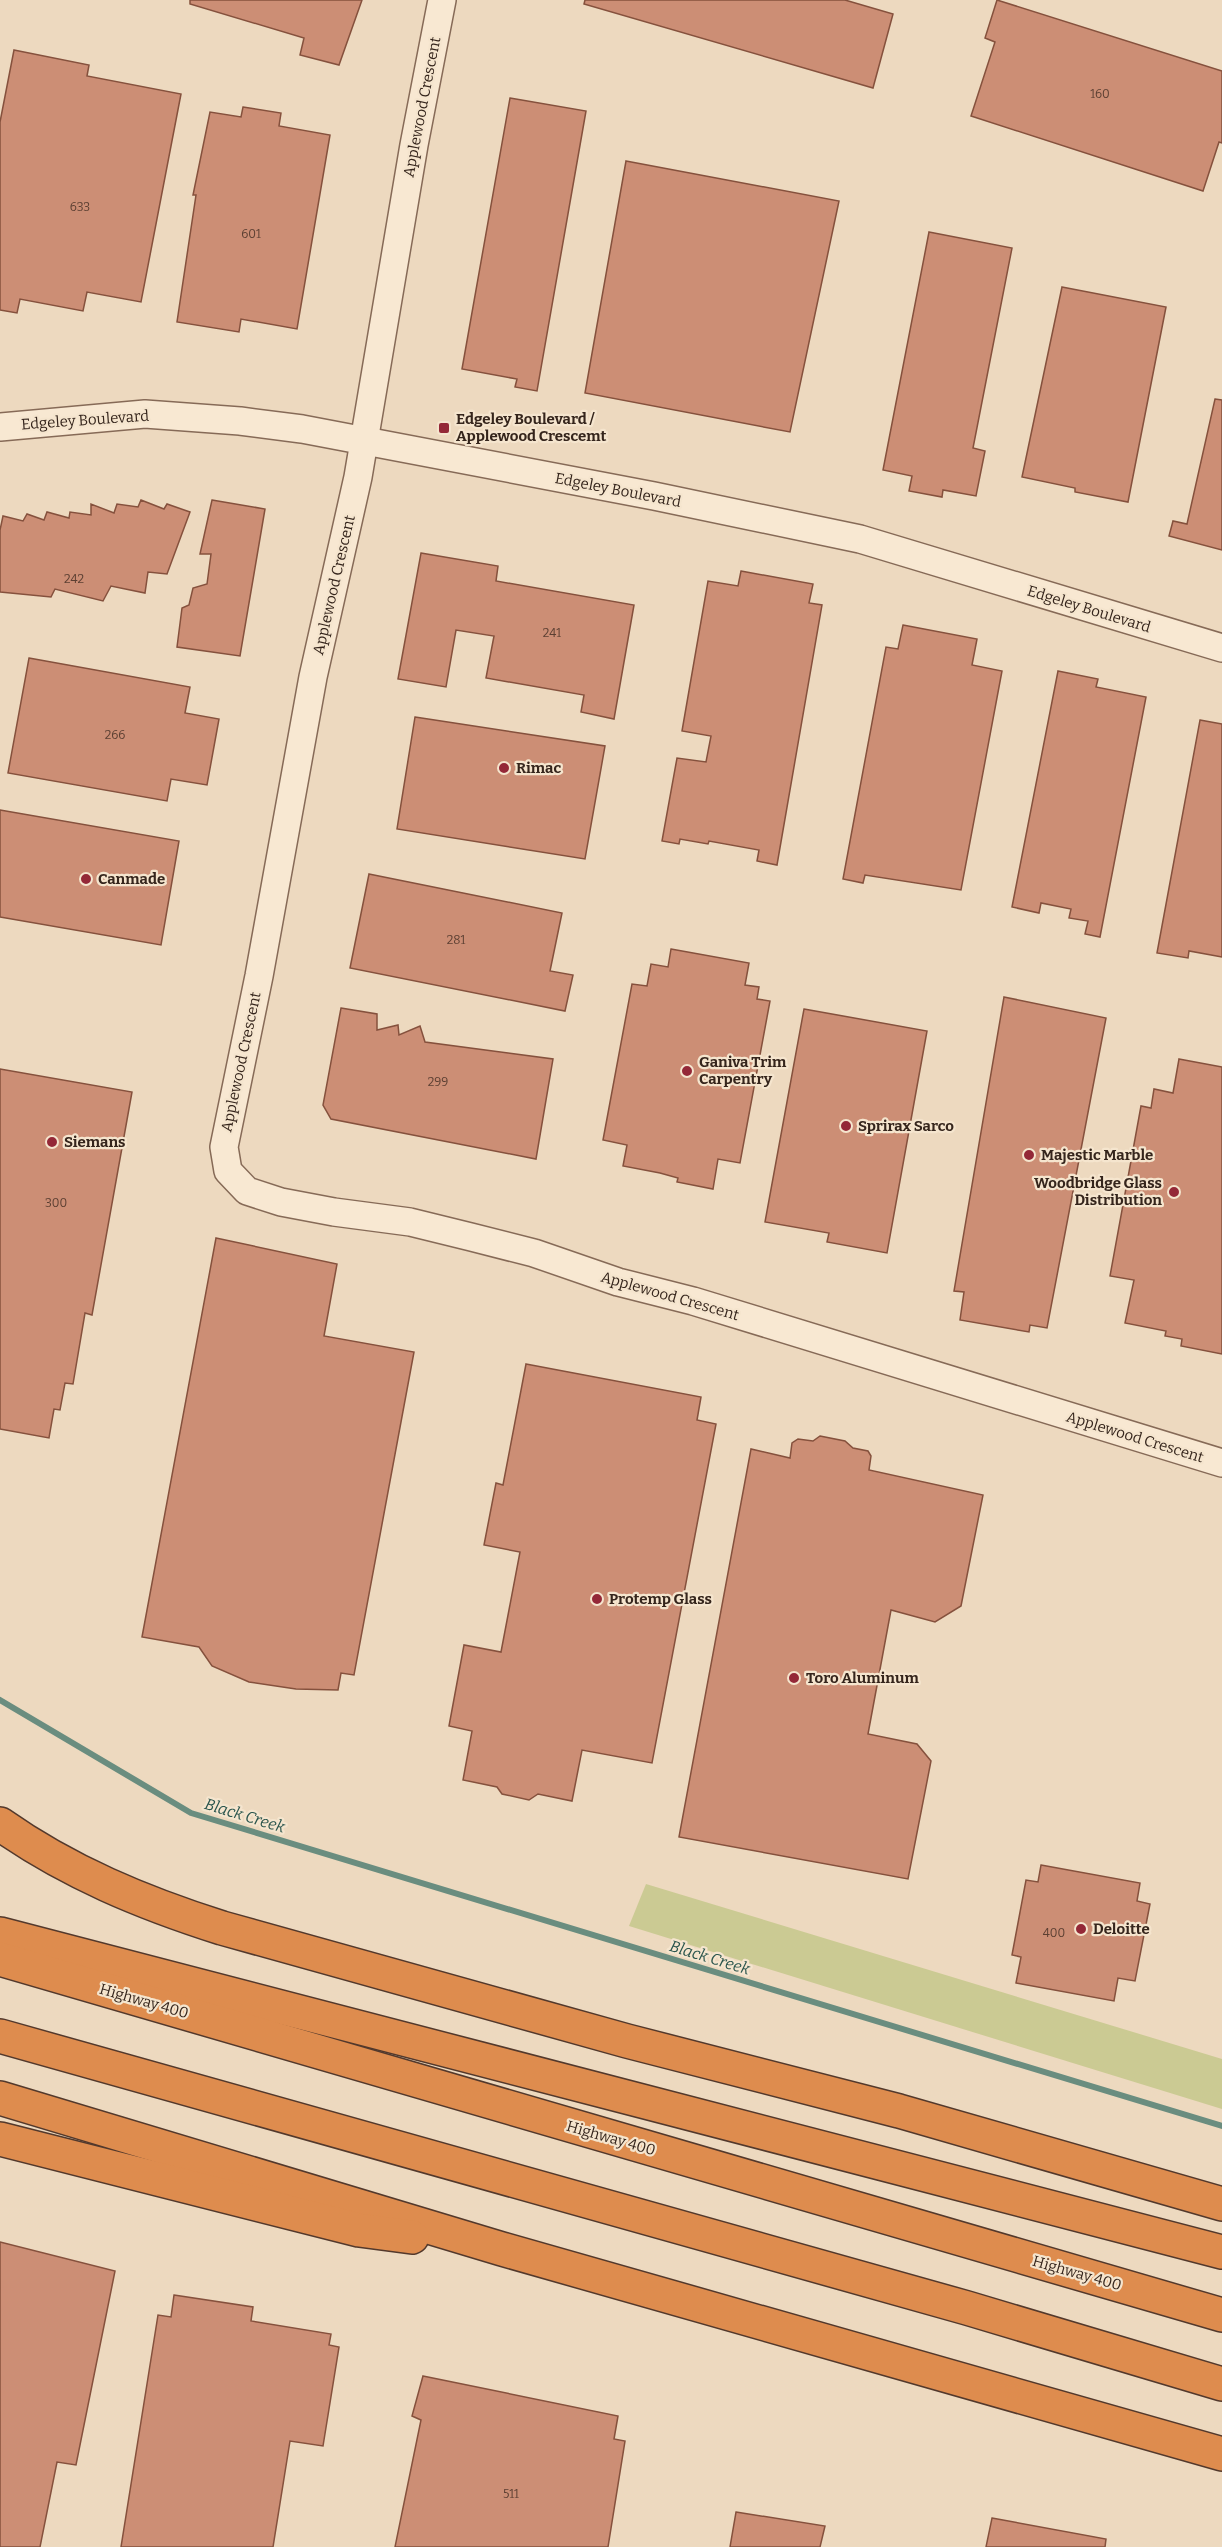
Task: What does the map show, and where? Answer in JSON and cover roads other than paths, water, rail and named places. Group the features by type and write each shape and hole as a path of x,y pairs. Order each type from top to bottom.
{"highway":[{"path":"0,1824 73,1870 155,1907 210,1925 627,2041 899,2111 1222,2204"},
{"path":"0,1934 1222,2252"},
{"name":"Highway 400","path":"0,1959 1222,2315"},
{"path":"0,2036 956,2305 1222,2384"},
{"path":"0,2098 502,2249 1222,2454"},
{"path":"0,2139 72,2155 359,2230 502,2249"}],"street":[{"name":"Applewood Crescent","path":"442,0 414,146 364,442 313,677 259,975 224,1147 228,1171 247,1191 281,1202 410,1222 534,1253 618,1282 693,1301 1222,1463"},
{"name":"Edgeley Boulevard","path":"0,427 145,414 240,421 302,429 654,496 860,539 1222,648"}],"waterway":[{"name":"Black Creek","path":"0,1700 191,1813 1222,2126"}],"place":[{"name":"Edgeley Boulevard / Applewood Crescemt","path":"444,428"},
{"name":"Rimac","path":"504,768"},
{"name":"Canmade","path":"86,879"},
{"name":"Ganiva Trim Carpentry","path":"687,1071"},
{"name":"Sprirax Sarco","path":"846,1126"},
{"name":"Siemans","path":"52,1142"},
{"name":"Majestic Marble","path":"1029,1155"},
{"name":"Woodbridge Glass Distribution","path":"1174,1192"},
{"name":"Protemp Glass","path":"597,1599"},
{"name":"Toro Aluminum","path":"794,1678"},
{"name":"Deloitte","path":"1081,1929"}]}
